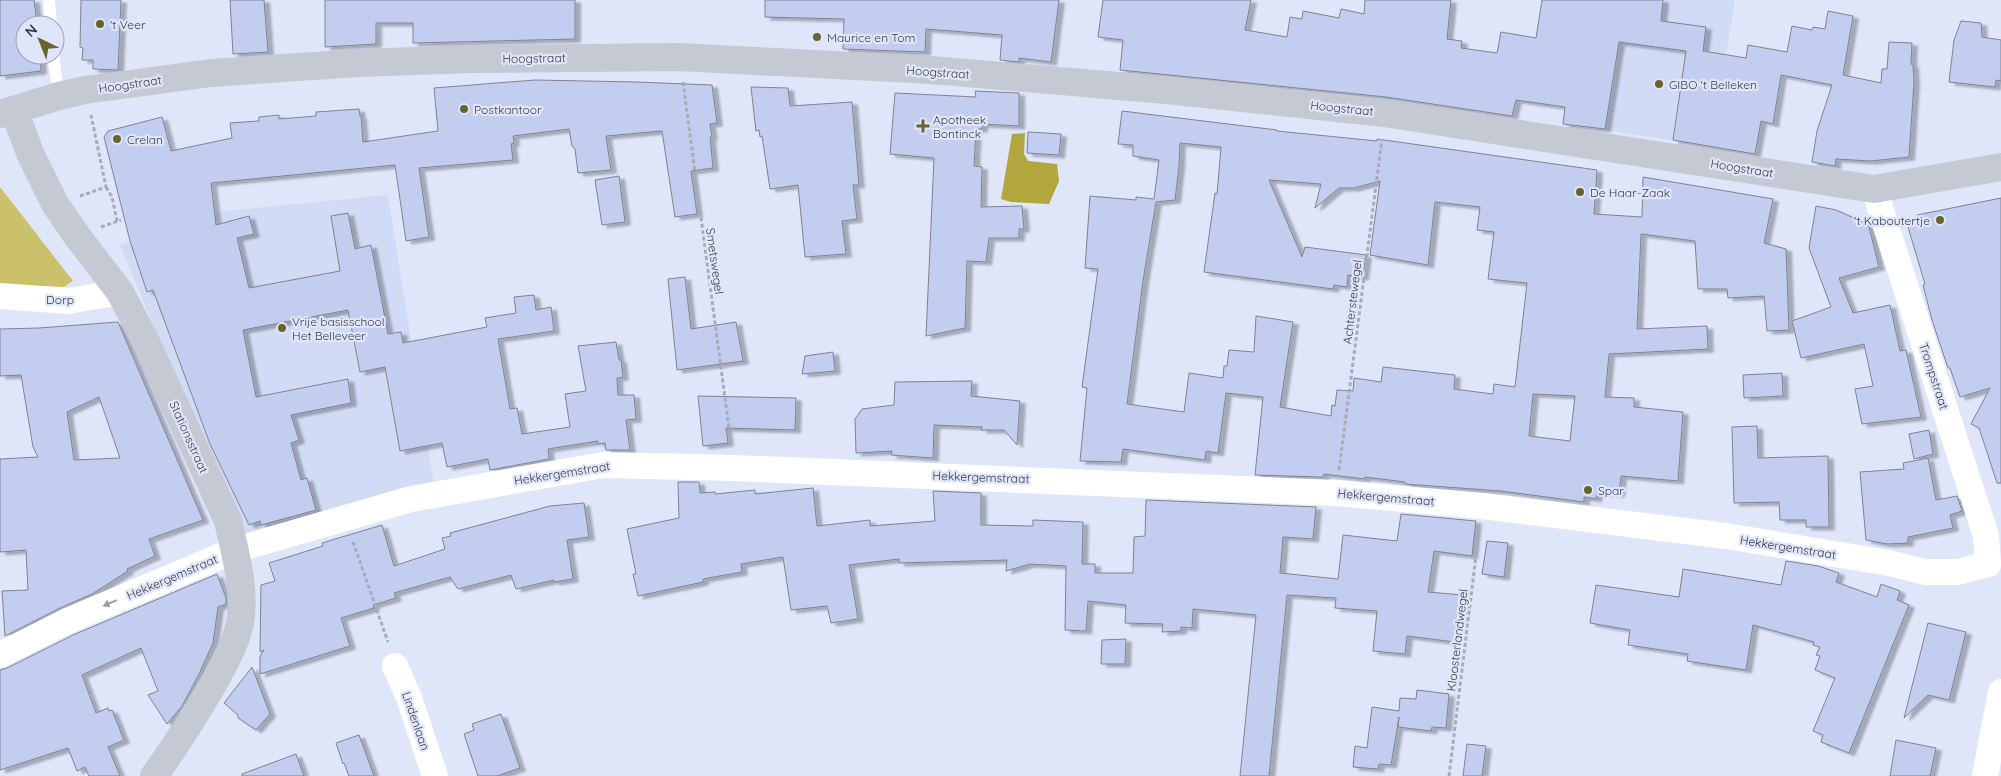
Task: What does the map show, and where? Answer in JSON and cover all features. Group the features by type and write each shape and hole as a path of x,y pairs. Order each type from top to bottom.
{"main road":[{"name":"Hoogstraat","path":"7,112 85,90 211,72 345,63 472,59 679,57 941,71 1166,90 1384,113 1874,189 2001,168"},
{"name":"Stationsstraat","path":"7,112 55,204 120,292 146,342 228,521 235,550 240,594 240,623 230,654 202,703 154,776"}],"street":[{"name":"Trompstraat","path":"1874,189 1986,536 1995,572"},
{"name":"Dorp","path":"0,296 68,300 120,292"},
{"name":"Hekkergemstraat","path":"0,654 67,621 235,550 410,499 603,465 735,468 1336,493 1482,506 1726,536 1889,563 1925,572 1995,572"},
{"name":"Lindenlaan","path":"395,666 409,698 435,776"},
{"path":"1985,776 2001,692"}],"lane":[{"path":"49,0 50,15"},
{"path":"54,65 59,96"}],"path":[{"name":"Smetswegel","path":"679,57 735,468"},
{"name":"Achterstewegel","path":"1336,493 1384,113"},
{"path":"91,114 106,187 112,196 119,221 102,226"},
{"path":"55,204 106,187"},
{"name":"Kloosterlandwegel","path":"1449,776 1482,506"},
{"path":"345,518 395,666"}],"shaded area":[{"name":"GIBO 't Belleken","path":"1609,0 1735,0 1711,146 1590,128"},
{"path":"1025,133 1024,154 1028,161 1057,164 1059,181 1049,204 1011,202 1001,199 1012,134"},
{"path":"0,187 73,281 64,287 0,284"},
{"name":"Vrije basisschool Het Belleveer","path":"388,195 434,484 240,535 120,245 224,211"}],"building":[{"path":"0,0 34,0 36,15 15,15 15,65 41,65 41,71 0,76"},
{"name":"'t Veer","path":"81,0 121,0 118,70 93,69 93,60 82,60 83,48 80,47"},
{"path":"230,0 264,0 268,52 233,54"},
{"path":"325,0 575,0 575,39 413,43 413,23 376,23 376,44 325,47"},
{"path":"765,0 1059,0 1051,62 1019,58 1019,62 1000,60 1002,35 926,29 925,52 843,49 844,19 765,17"},
{"path":"1103,0 1251,0 1245,30 1287,37 1290,17 1302,19 1303,11 1339,18 1341,9 1364,14 1365,0 1451,0 1447,39 1462,41 1461,48 1497,53 1501,32 1536,38 1542,0 1663,0 1661,21 1706,27 1703,51 1746,58 1748,45 1787,52 1792,26 1812,30 1813,27 1825,29 1828,11 1853,16 1843,75 1881,83 1882,69 1887,69 1889,42 1912,43 1911,64 1913,65 1914,82 1909,157 1871,161 1836,159 1835,166 1812,162 1817,131 1832,85 1781,75 1773,124 1761,121 1755,154 1673,140 1686,51 1619,42 1605,129 1563,124 1565,107 1516,100 1512,116 1386,97 1120,70 1123,40 1098,37"},
{"path":"1961,21 1981,23 1982,37 2001,40 2001,81 1996,80 1995,87 1949,82 1954,40"},
{"path":"535,80 712,85 717,123 710,124 713,168 691,171 697,214 675,217 662,131 606,136 611,170 578,173 575,149 572,146 569,129 513,136 514,143 511,144 513,160 419,168 429,237 406,241 395,165 211,183 216,225 249,216 254,234 237,238 249,288 340,271 331,216 348,213 355,249 371,245 388,334 401,332 403,343 487,327 485,318 516,313 514,297 534,295 536,310 551,307 554,331 498,339 510,409 517,408 522,434 570,427 565,394 586,391 578,346 616,342 623,377 617,378 618,395 634,395 636,419 626,420 630,450 606,450 605,443 598,444 598,441 548,449 549,459 490,470 488,459 447,467 442,443 400,451 385,367 360,372 348,310 243,330 256,397 348,379 351,403 291,415 299,440 291,443 301,480 307,478 316,510 261,525 260,521 249,525 210,444 153,290 147,292 130,241 104,137 108,131 162,117 171,151 232,138 230,123 259,121 259,117 279,115 279,119 316,116 316,112 359,109 363,142 438,131 434,88"},
{"path":"751,87 788,88 790,106 852,102 859,185 853,185 857,219 842,221 846,254 805,257 798,185 770,189 762,136 760,137 759,130 756,131"},
{"path":"975,91 1019,93 1019,126 982,124 982,129 976,129 974,166 982,167 981,207 1022,206 1024,229 1019,229 1019,238 989,238 986,262 967,261 965,328 926,336 934,158 890,154 895,93 976,97"},
{"path":"1122,111 1277,131 1377,141 1377,139 1597,170 1594,214 1642,217 1643,177 1773,199 1764,243 1786,249 1789,330 1767,331 1764,296 1728,298 1727,289 1698,289 1695,241 1641,234 1637,329 1707,326 1708,349 1609,354 1605,397 1634,398 1634,407 1683,412 1678,481 1621,476 1619,494 1597,492 1596,499 1584,497 1584,502 1501,491 1405,484 1405,482 1365,477 1365,479 1324,474 1323,477 1255,475 1263,397 1226,393 1218,453 1206,451 1205,460 1123,449 1121,462 1080,461 1087,388 1082,387 1098,269 1085,268 1090,196 1136,200 1136,197 1154,199 1159,160 1133,156 1133,145 1118,144","holes":["1180,143 1221,147 1217,194 1215,193 1204,272 1333,289 1334,285 1347,287 1348,275 1363,277 1366,255 1305,247 1302,257 1269,180 1321,184 1315,208 1339,188 1354,188 1380,181 1370,255 1428,265 1435,202 1480,207 1477,230 1494,232 1488,279 1527,283 1515,387 1494,384 1493,394 1454,389 1455,375 1383,367 1381,382 1354,378 1353,391 1337,390 1335,406 1332,405 1331,416 1280,407 1293,322 1256,316 1254,352 1229,350 1227,366 1224,366 1223,378 1189,373 1184,412 1127,404 1143,281 1156,202 1175,200","1533,394 1575,396 1570,441 1529,436"]},
{"path":"1028,132 1061,134 1059,155 1027,153"},
{"path":"619,176 625,222 602,225 595,180"},
{"path":"2001,198 2001,483 1997,483 1979,428 1971,424 1990,388 1960,397 1932,320 1923,285 1925,284 1908,227 1917,215"},
{"path":"1816,206 1836,210 1865,223 1869,227 1879,267 1839,278 1853,313 1890,305 1900,351 1906,350 1921,417 1862,424 1855,389 1873,386 1864,344 1801,358 1792,321 1831,307 1809,248"},
{"path":"685,277 691,329 736,322 743,361 677,370 668,279"},
{"path":"118,322 203,520 149,539 155,556 127,569 128,571 92,594 5,636 2,591 28,590 26,550 0,552 0,459 38,457 33,447 21,375 0,376 0,329","holes":["99,397 120,458 74,460 67,412"]},
{"path":"833,352 835,371 802,374 805,356"},
{"path":"1782,373 1783,396 1744,398 1743,375"},
{"path":"972,381 971,396 1020,401 1017,445 1004,430 981,430 982,427 934,425 933,458 891,455 892,451 856,453 855,419 862,409 894,405 895,382"},
{"path":"698,396 796,398 795,430 726,428 728,443 703,446"},
{"path":"1757,426 1758,458 1828,456 1829,527 1806,527 1806,520 1780,520 1779,502 1734,503 1732,427"},
{"path":"1929,430 1933,454 1914,459 1909,434"},
{"path":"1928,458 1936,500 1957,496 1962,511 1950,515 1953,528 1908,537 1908,543 1887,544 1866,540 1860,472 1904,469 1903,463"},
{"path":"678,482 699,482 700,493 715,492 715,494 755,490 755,494 813,488 817,526 870,520 870,526 935,521 933,491 981,493 981,525 1033,526 1033,520 1083,522 1082,564 1095,564 1095,573 1133,573 1134,537 1145,536 1146,500 1316,507 1313,539 1283,537 1280,573 1338,579 1343,535 1397,541 1401,514 1476,521 1472,556 1434,551 1428,592 1463,595 1455,642 1407,636 1405,654 1373,651 1377,611 1335,608 1336,598 1287,595 1269,776 1240,776 1256,615 1193,609 1192,628 1181,627 1181,631 1162,632 1163,624 1125,623 1126,605 1088,601 1086,631 1065,630 1066,566 1030,564 1006,571 1007,560 899,563 899,559 849,565 858,619 831,623 827,606 791,610 783,557 741,564 742,572 703,579 703,582 638,596 633,574 636,574 627,529 679,518"},
{"path":"584,503 589,537 567,540 573,579 554,582 554,580 516,589 511,575 458,589 450,577 394,593 396,598 373,605 374,608 341,618 350,646 260,674 260,656 264,650 260,652 261,585 275,581 269,563 323,546 322,543 382,525 394,566 445,549 442,538 451,536 450,533 550,506"},
{"path":"1487,541 1508,543 1504,577 1482,574"},
{"path":"1786,561 1818,566 1839,573 1836,582 1877,597 1881,584 1900,591 1897,600 1909,605 1849,753 1821,742 1823,735 1813,731 1835,678 1815,670 1820,656 1816,655 1820,647 1813,645 1814,642 1753,625 1746,670 1687,661 1688,654 1628,645 1630,630 1590,623 1596,585 1679,597 1683,569 1781,585"},
{"path":"217,574 226,598 226,604 218,607 213,643 182,706 167,724 148,695 158,691 141,648 82,675 96,713 108,708 109,711 112,710 124,740 108,747 120,776 89,776 85,767 77,771 68,748 0,770 0,670 73,635"},
{"path":"1928,623 1966,632 1949,700 1928,695 1904,718"},
{"path":"1126,639 1125,664 1101,664 1102,640"},
{"path":"252,667 270,714 256,730 238,718 238,715 224,703"},
{"path":"1417,690 1449,694 1446,728 1432,727 1431,731 1398,727 1399,717 1391,765 1379,764 1378,769 1353,767 1355,746 1367,748 1372,707 1399,711 1400,698 1416,699"},
{"path":"501,714 520,768 497,776 478,776 464,734 474,730 472,724"},
{"path":"359,735 374,776 349,776 343,764 336,743"},
{"path":"1896,740 1936,748 1930,776 1890,776"},
{"path":"1467,744 1486,746 1482,776 1463,776"},
{"path":"296,754 304,776 242,776 242,774"}],"place":[{"name":"'t Veer","path":"100,24"},
{"name":"Maurice en Tom","path":"817,37"},
{"name":"GIBO 't Belleken","path":"1659,84"},
{"name":"Postkantoor","path":"464,109"},
{"name":"Apotheek Bontinck","path":"923,126"},
{"name":"Crelan","path":"117,139"},
{"name":"De Haar-Zaak","path":"1580,192"},
{"name":"'t Kaboutertje","path":"1940,220"},
{"name":"Vrije basisschool Het Belleveer","path":"282,328"},
{"name":"Spar","path":"1588,490"}]}
